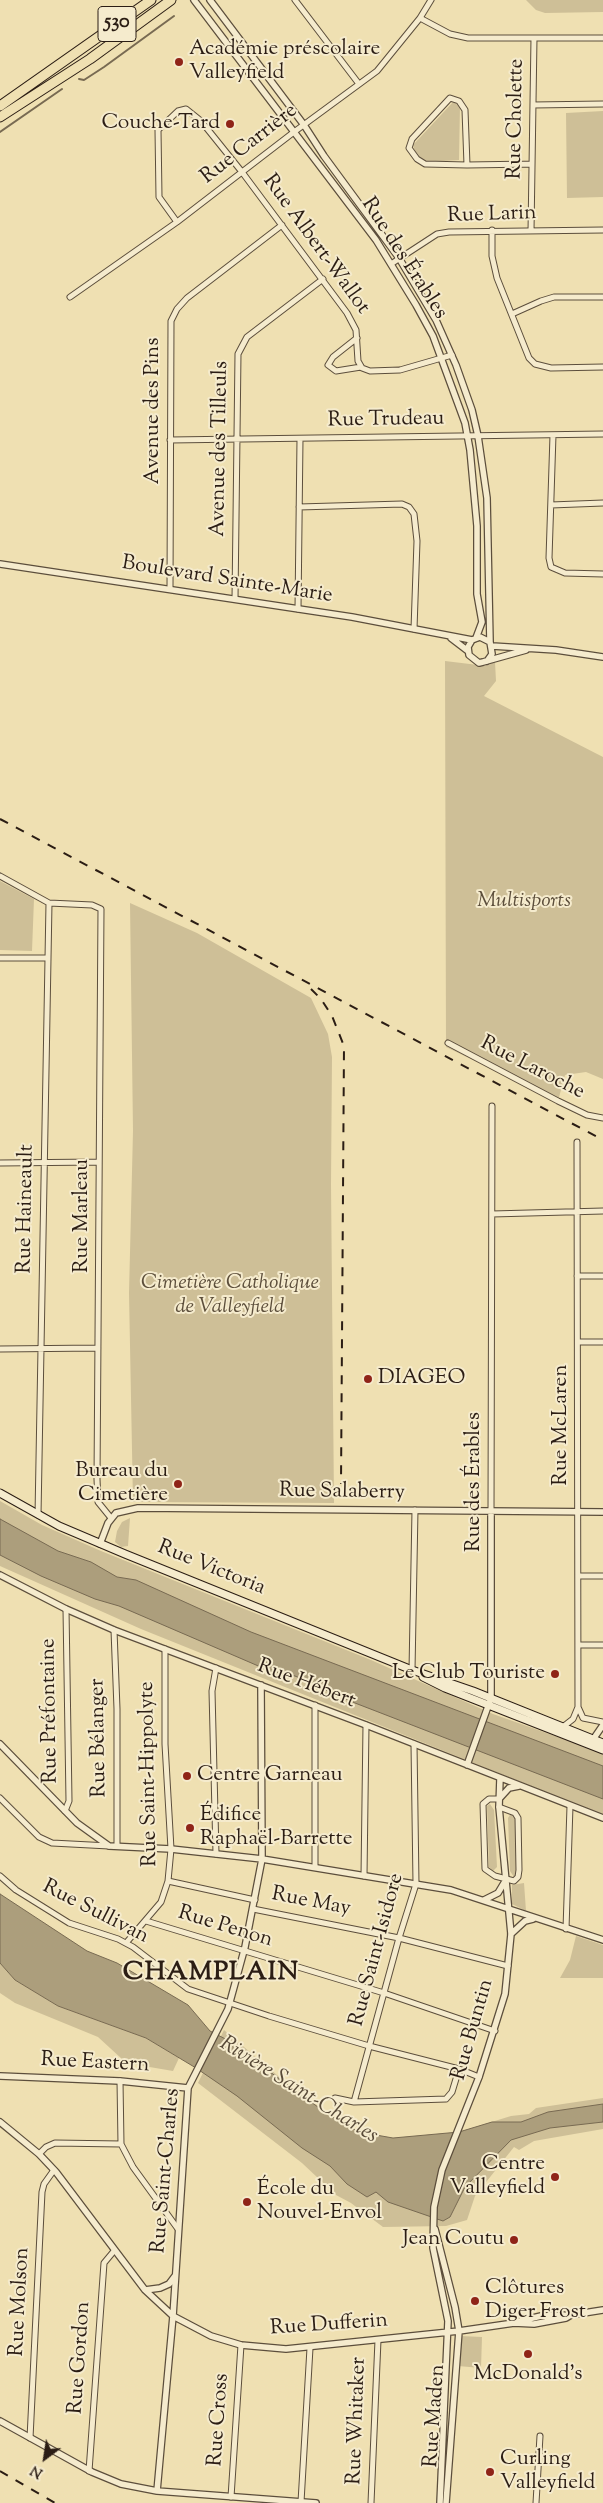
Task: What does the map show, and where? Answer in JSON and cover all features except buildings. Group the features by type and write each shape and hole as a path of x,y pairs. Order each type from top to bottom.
{"highway":[{"name":"530","path":"0,106 151,0"},
{"name":"530","path":"0,117 90,59 171,0"}],"main road":[{"name":"Rue Victoria","path":"0,1493 38,1515 100,1544 592,1742 603,1742"},
{"name":"Rue Victoria","path":"490,1701 564,1726 603,1750"}],"street":[{"name":"Rue des Érables","path":"194,0 376,240 416,305 442,358 468,436 477,526 476,594 482,622 474,639"},
{"name":"Rue des Érables","path":"210,0 304,124 324,156 399,258 436,320 452,355 472,410 478,436 488,509 491,644"},
{"path":"295,0 359,84"},
{"name":"Rue Carrière","path":"70,298 177,222 304,124 377,71 420,18 431,0"},
{"path":"420,18 450,34 468,38 603,38"},
{"name":"Rue Cholette","path":"532,231 534,38"},
{"path":"467,165 465,110 459,100 450,98 412,139 409,148 417,159 425,164 467,165 532,164"},
{"path":"533,105 603,104"},
{"name":"Rue Albert-Wallot","path":"177,222 159,198 158,130 178,111 186,108 196,116 242,172 348,314 356,330 358,361 361,367"},
{"name":"Avenue des Pins","path":"170,589 169,338 174,315 187,298 282,225"},
{"path":"492,230 494,267 529,358 535,364 551,368 603,367"},
{"name":"Rue Larin","path":"391,264 437,234 492,230 603,230"},
{"name":"Avenue des Tilleuls","path":"235,599 237,360 243,342 252,332 323,279"},
{"path":"512,314 554,297 603,297"},
{"name":"Rue Albert-Wallot","path":"357,338 332,357 328,364 336,371 361,367 370,371 400,370 452,355"},
{"name":"Rue Trudeau","path":"170,440 603,434"},
{"path":"553,435 549,558 551,568 565,573 603,574"},
{"path":"298,608 300,439"},
{"path":"551,504 603,503"},
{"path":"299,507 402,504 409,507 414,514 417,541 414,630"},
{"name":"Boulevard Sainte-Marie","path":"0,564 298,608 447,636 474,639 484,638 491,644 526,650 556,650 603,657"},
{"name":"Boulevard Sainte-Marie","path":"447,636 468,651 475,661 487,661 526,650"},
{"path":"468,651 474,639"},
{"path":"487,661 492,654 491,644"},
{"path":"0,876 49,903"},
{"name":"Rue Marleau","path":"49,903 92,905 101,909 97,1497 98,1502 111,1518"},
{"name":"Rue Haineault","path":"38,1515 49,903"},
{"path":"0,958 48,958"},
{"name":"Rue Laroche","path":"448,1043 558,1102 586,1115 603,1118"},
{"name":"Rue des Érables","path":"467,1765 490,1701 492,1106"},
{"name":"Rue McLaren","path":"577,1142 578,1707"},
{"path":"0,1163 99,1162"},
{"path":"492,1214 603,1211"},
{"path":"577,1276 603,1276"},
{"path":"578,1342 603,1342"},
{"path":"0,1349 98,1348"},
{"name":"Rue Salaberry","path":"111,1518 123,1510 138,1508 603,1512"},
{"path":"412,1670 415,1510"},
{"path":"100,1544 111,1518"},
{"name":"Rue Hébert","path":"0,1575 66,1609 114,1630 314,1705 603,1818"},
{"path":"578,1576 603,1576"},
{"name":"Rue Préfontaine","path":"65,1811 69,1801 66,1609"},
{"name":"Rue Bélanger","path":"114,1630 117,1709 117,1846"},
{"path":"578,1645 603,1645"},
{"name":"Rue Saint-Hippolyte","path":"126,1943 164,1897 168,1881 171,1849 166,1744 165,1649"},
{"path":"216,1668 212,1691 216,1854"},
{"name":"Rue Saint-Charles","path":"157,2491 173,2316 188,2088 193,2075 220,2028 229,2003 244,1951 262,1859 261,1685"},
{"path":"314,1705 315,1867"},
{"path":"578,1707 583,1718 603,1723 592,1742"},
{"path":"564,1726 573,1719 578,1707"},
{"path":"364,1876 366,1725"},
{"path":"0,1744 86,1832 109,1846"},
{"name":"Rue Saint-Isidore","path":"354,2102 399,1938 416,1884 414,1744"},
{"name":"Rue Buntin","path":"448,2332 448,2312 433,2248 434,2222 442,2170 480,2077 495,2031 505,1994 508,1966 511,1934 510,1909 504,1879 499,1807 500,1778"},
{"path":"499,1807 515,1813 518,1818 518,1876 514,1881 486,1871 484,1861 483,1804 489,1799 499,1799 509,1788 519,1786"},
{"path":"0,1798 39,1837 52,1843 171,1849 262,1859 451,1890 603,1940"},
{"path":"566,1929 570,1806"},
{"name":"Rue Sullivan","path":"0,1876 16,1890 69,1923 126,1943 188,1989 369,2046 459,2069 480,2077"},
{"path":"484,1900 502,1890 504,1879"},
{"name":"Rue May","path":"168,1881 255,1900"},
{"name":"Rue May","path":"253,1909 399,1938 508,1966"},
{"path":"511,1934 525,1921 537,1919"},
{"name":"Rue Penon","path":"146,1921 384,1993 495,2031"},
{"path":"335,2098 354,2102 446,2099 452,2092 459,2069"},
{"name":"Rue Eastern","path":"0,2076 120,2081 188,2088"},
{"path":"120,2081 121,2144 133,2167 178,2229"},
{"name":"Rue Dufferin","path":"0,2122 39,2154 54,2170 145,2290 173,2316 211,2336 241,2345 286,2350 459,2331 514,2323 541,2316 571,2315 603,2310"},
{"path":"39,2154 46,2147 55,2143 121,2144"},
{"name":"Rue Molson","path":"30,2438 42,2192 44,2184 54,2170"},
{"name":"Rue Buntin","path":"434,2222 459,2331"},
{"name":"Rue Gordon","path":"89,2471 104,2263 114,2251"},
{"path":"145,2290 160,2288 169,2284 175,2276"},
{"name":"Rue Maden","path":"446,2503 459,2331"},
{"name":"Rue Maden","path":"440,2503 448,2332"},
{"name":"Rue Whitaker","path":"371,2503 378,2340"},
{"name":"Rue Cross","path":"231,2497 241,2345"},
{"path":"301,2502 310,2348"},
{"path":"0,2421 89,2471 121,2484 157,2491 316,2503"},
{"path":"536,2503 540,2436"}],"green space":[{"path":"526,0 603,0 603,12 545,13 536,10"},
{"path":"453,102 460,106 459,160 427,162 416,155 413,145"},
{"path":"603,111 603,197 567,198 566,113"},
{"name":"Multisports","path":"445,661 478,665 495,662 496,681 484,696 603,757 603,1079 586,1072 565,1075 558,1101 446,1047"},
{"path":"0,881 34,899 32,951 0,950"},
{"name":"Cimetière Catholique de Valleyfield","path":"130,903 197,933 311,998 328,1034 332,1057 331,1184 334,1503 133,1502 129,1293 133,1131"},
{"path":"0,1501 42,1525 101,1551 371,1660 493,1714 603,1753 603,1815 141,1629 0,1566"},
{"path":"130,1518 128,1546 121,1547 115,1542 117,1531 122,1522"},
{"path":"490,1804 494,1810 497,1867 493,1871 489,1867 487,1806"},
{"path":"511,1813 514,1814 516,1820 516,1874 514,1877 510,1871 508,1818"},
{"path":"524,1883 526,1911 512,1904 512,1885"},
{"path":"576,1936 603,1945 603,1978 560,1978 570,1960"},
{"path":"0,1963 15,1980 58,2006 146,2038 179,2058 173,2071 132,2064 122,2059 98,2037 15,2003 0,1993"},
{"path":"224,2030 298,2093 359,2132 393,2138 459,2132 511,2116 529,2114 536,2108 603,2098 603,2129 534,2141 519,2150 514,2147 475,2196 467,2220 446,2226 383,2227 351,2203 336,2195 302,2163 198,2083"},
{"path":"461,2336 482,2337 481,2368 458,2366"}],"shaded area":[{"path":"0,1519 58,1551 91,1562 117,1577 136,1580 251,1632 603,1766 603,1799 355,1703 295,1676 270,1671 119,1606 95,1599 41,1576 0,1555"},
{"path":"0,1894 87,1951 117,1963 188,2005 210,2031 239,2046 251,2058 326,2113 359,2132 393,2138 459,2132 492,2122 521,2122 548,2112 603,2104 603,2122 550,2128 511,2140 465,2187 450,2217 443,2221 388,2202 376,2192 367,2197 347,2184 330,2166 302,2148 237,2096 196,2068 146,2038 58,2006 15,1980 0,1963"}],"waterway":[{"path":"79,79 84,80 104,67 174,16"},
{"path":"0,132 62,89"}],"railway":[{"path":"0,819 603,1140"},
{"path":"311,989 321,999 332,1016 344,1046 341,1484"},
{"path":"0,2471 55,2503"}],"place":[{"name":"Académie préscolaire Valleyfield","path":"179,62"},
{"name":"Couche-Tard","path":"230,124"},
{"name":"DIAGEO","path":"368,1379"},
{"name":"Bureau du Cimetière","path":"178,1484"},
{"name":"Le Club Touriste","path":"555,1674"},
{"name":"Centre Garneau","path":"187,1776"},
{"name":"Édifice Raphaël-Barrette","path":"190,1828"},
{"name":"Centre Valleyfield","path":"555,2177"},
{"name":"École du Nouvel-Envol","path":"247,2202"},
{"name":"Jean Coutu","path":"514,2240"},
{"name":"Clôtures Diger Frost","path":"475,2301"},
{"name":"McDonald's","path":"528,2354"},
{"name":"Curling Valleyfield","path":"490,2472"}],"district":[{"name":"CHAMPLAIN","path":"211,1975"}],"water label":[{"name":"Rivière Saint-Charles","path":"298,2091"}]}
